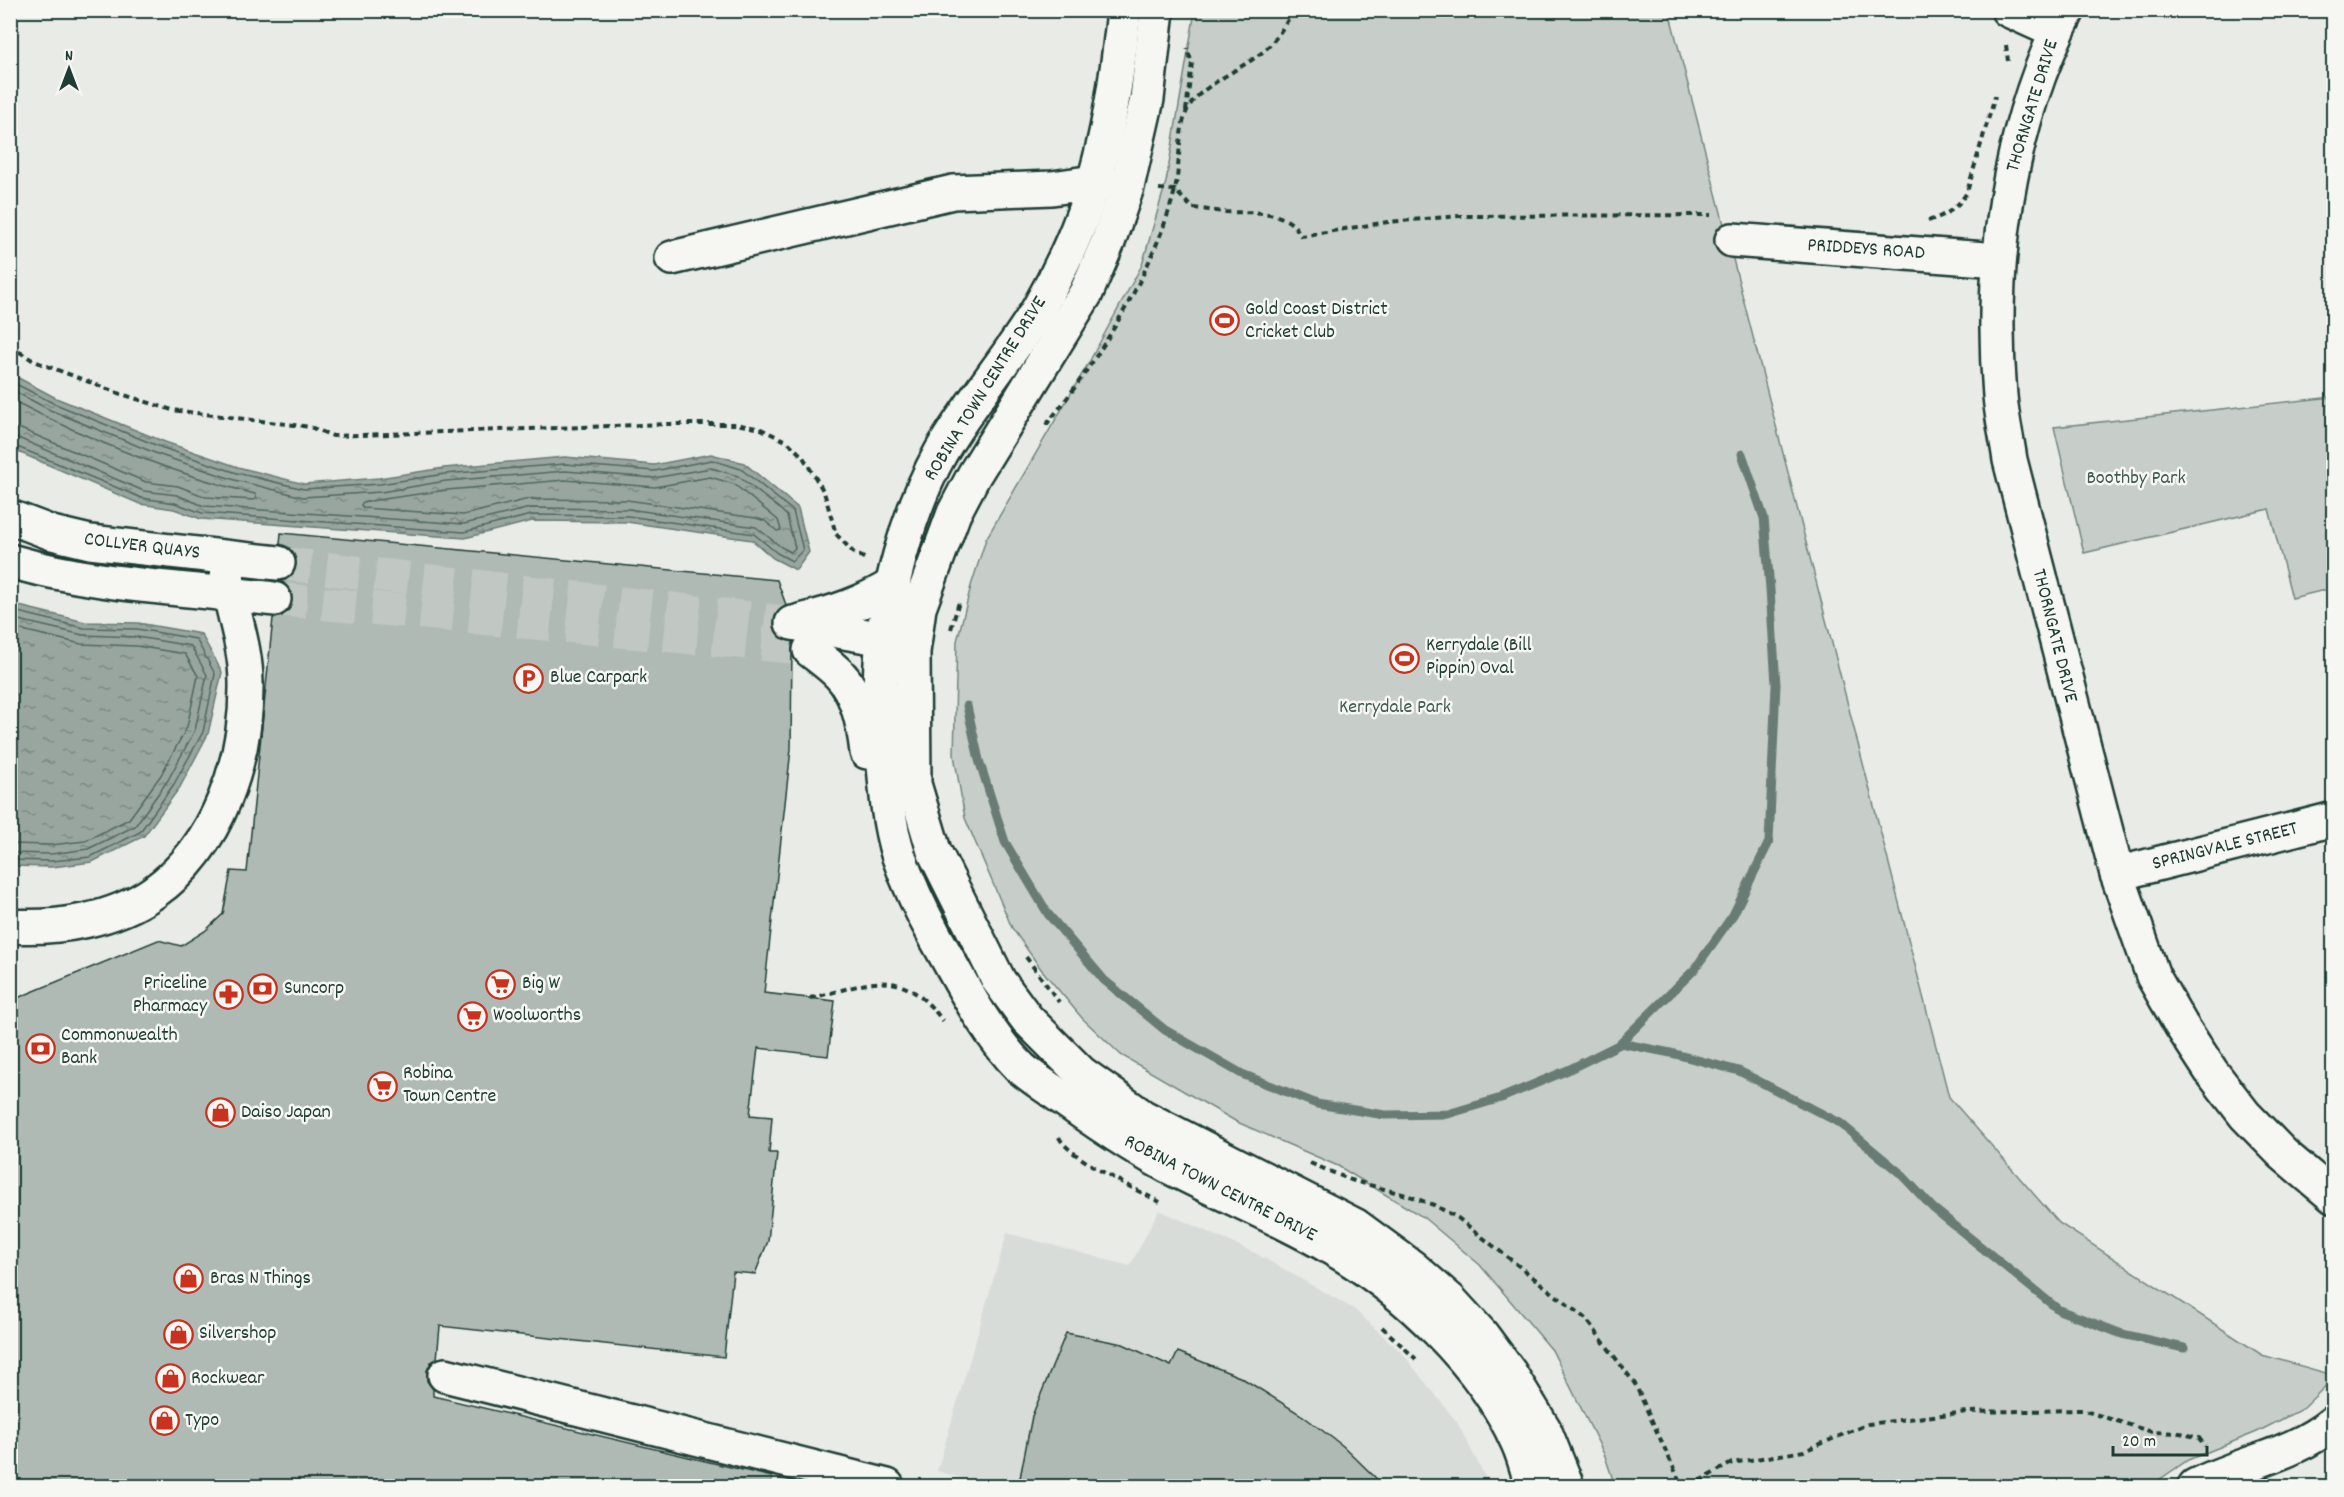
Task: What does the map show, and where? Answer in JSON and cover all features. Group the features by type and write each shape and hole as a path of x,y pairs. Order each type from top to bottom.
{"street":[{"name":"ROBINA TOWN CENTRE DRIVE","path":"1124,10 1116,87 1094,182 1074,237 1042,303 954,432 925,484 911,519 894,584 893,650 914,784 934,851 999,981 1027,1019 1081,1072 1143,1117 1356,1226 1412,1267 1450,1300 1482,1335 1510,1373 1544,1429 1567,1486"},
{"name":"ROBINA TOWN CENTRE DRIVE","path":"1157,10 1147,99 1126,188 1108,242 1086,293 974,475 954,513 919,608 893,650 880,695 886,789 898,854 924,915 993,1035 1023,1069 1130,1144 1167,1166 1327,1245 1361,1265 1405,1299 1434,1326 1486,1388 1518,1442 1532,1486"},
{"path":"2005,24 2062,21"},
{"name":"THORNGATE DRIVE","path":"2062,21 2020,137 2007,195 1999,260 1996,301 1998,367 2000,399 2010,460 2117,874 2153,976 2211,1071 2245,1115 2283,1154 2334,1197"},
{"path":"672,258 953,192 1052,188 1094,182 1126,188"},
{"name":"PRIDDEYS ROAD","path":"1732,240 1999,260"},
{"name":"COLLYER QUAYS","path":"10,517 52,533 90,542 278,563"},
{"path":"10,926 45,927 73,923 116,911 153,893 173,877 195,852 211,828 226,796 238,756 244,721 245,670 225,558"},
{"name":"COLLYER QUAYS","path":"10,561 46,571 114,583 274,599"},
{"path":"798,640 894,584"},
{"path":"798,640 893,650"},
{"path":"798,640 841,675 851,692 862,721 869,772 886,789"},
{"name":"SPRINGVALE STREET","path":"2117,874 2334,819"},
{"path":"445,1375 887,1486"},
{"path":"2207,1481 2296,1447 2316,1436 2334,1422"}],"path":[{"path":"1186,112 1196,98 1267,48 1294,10"},
{"path":"2005,24 2009,59 2006,68"},
{"path":"1038,434 1074,390 1109,336 1142,275 1157,240 1175,190 1192,63 1186,42"},
{"path":"1921,254 1928,220 1946,216 1960,205 1968,192 1998,88"},
{"path":"1175,190 1192,208 1262,213 1282,218 1293,224 1301,236 1388,222 1460,216 1724,214 1732,240"},
{"path":"10,346 34,361 118,393 172,410 310,427 333,436 668,424 736,424 761,429 788,442 803,457 824,492 836,534 854,553 866,559"},
{"path":"950,637 960,597"},
{"path":"1020,948 1063,1007"},
{"path":"1309,1163 1351,1180 1434,1205 1458,1218 1587,1320 1635,1384 1682,1486"},
{"path":"1690,1486 1732,1463 1804,1451 1868,1424 1978,1412 2082,1410 2152,1432 2180,1433 2199,1438 2204,1443 2207,1481"}],"shaded area":[{"path":"1159,1210 1257,1254 1354,1309 1402,1353 1457,1422 1490,1486 990,1486 937,1471 1007,1233 1130,1266"}],"green space":[{"name":"Kerrydale Park","path":"1195,11 1669,11 1949,1097 2059,1223 2262,1355 2333,1375 2333,1379 2302,1409 2257,1432 2188,1460 2150,1486 1615,1486 1605,1456 1552,1350 1480,1265 1423,1217 1338,1166 1237,1122 1121,1055 1082,1018 1041,969 1012,928 965,818 954,755 957,641 986,539 1088,364 1142,265 1166,182"},
{"name":"Boothby Park","path":"2333,397 2333,588 2292,598 2269,509 2084,553 2054,427"}],"water":[{"path":"11,374 56,398 165,442 238,467 304,484 565,457 654,465 711,454 744,463 798,508 809,552 796,570 773,558 752,540 627,522 532,521 465,538 201,519 174,509 140,504 11,449"},
{"path":"11,604 85,622 138,623 201,634 222,672 208,734 180,787 144,836 92,862 52,867 11,866"}],"building":[{"name":"Robina Town Centre","path":"281,533 777,580 786,605 777,611 774,629 780,638 792,642 791,749 764,993 835,1001 828,1056 758,1048 750,1115 772,1117 769,1153 777,1153 768,1241 755,1274 733,1272 724,1357 440,1326 437,1359 431,1362 427,1371 427,1381 433,1389 433,1396 772,1477 771,1486 10,1486 10,1001 158,940 181,946 205,931 223,914 231,871 247,872 273,618 289,611 292,602 291,591 286,584 279,581 286,580 293,574 297,564 290,548 280,544"},
{"path":"1066,1333 1123,1344 1171,1366 1178,1352 1242,1378 1303,1416 1343,1446 1384,1486 1048,1486 1020,1478 1032,1416"}],"waterway":[{"path":"967,706 979,760 1005,842 1048,914 1104,980 1165,1030 1242,1074 1317,1104 1385,1115 1448,1114 1501,1098 1568,1070 1618,1045 1694,970 1733,915 1769,842 1776,685 1770,589 1764,518 1742,454"},
{"path":"1620,1043 1671,1053 1739,1071 1840,1123 1900,1173 1933,1208 2059,1310 2122,1334 2184,1348"}],"tunnel":[{"path":"278,563 792,623"},
{"path":"274,599 792,647"}],"place":[{"name":"Gold Coast District Cricket Club","path":"1224,321"},
{"name":"Kerrydale (Bill Pippin) Oval","path":"1405,658"},
{"name":"Blue Carpark","path":"529,678"},
{"name":"Big W","path":"501,984"},
{"name":"Suncorp","path":"263,989"},
{"name":"Priceline Pharmacy","path":"228,995"},
{"name":"Woolworths","path":"472,1016"},
{"name":"Commonwealth Bank","path":"40,1048"},
{"name":"Robina Town Centre","path":"382,1086"},
{"name":"Daiso Japan","path":"220,1113"},
{"name":"Bras N Things","path":"189,1279"},
{"name":"Silvershop","path":"178,1334"},
{"name":"Rockwear","path":"170,1379"},
{"name":"Typo","path":"164,1421"}]}
